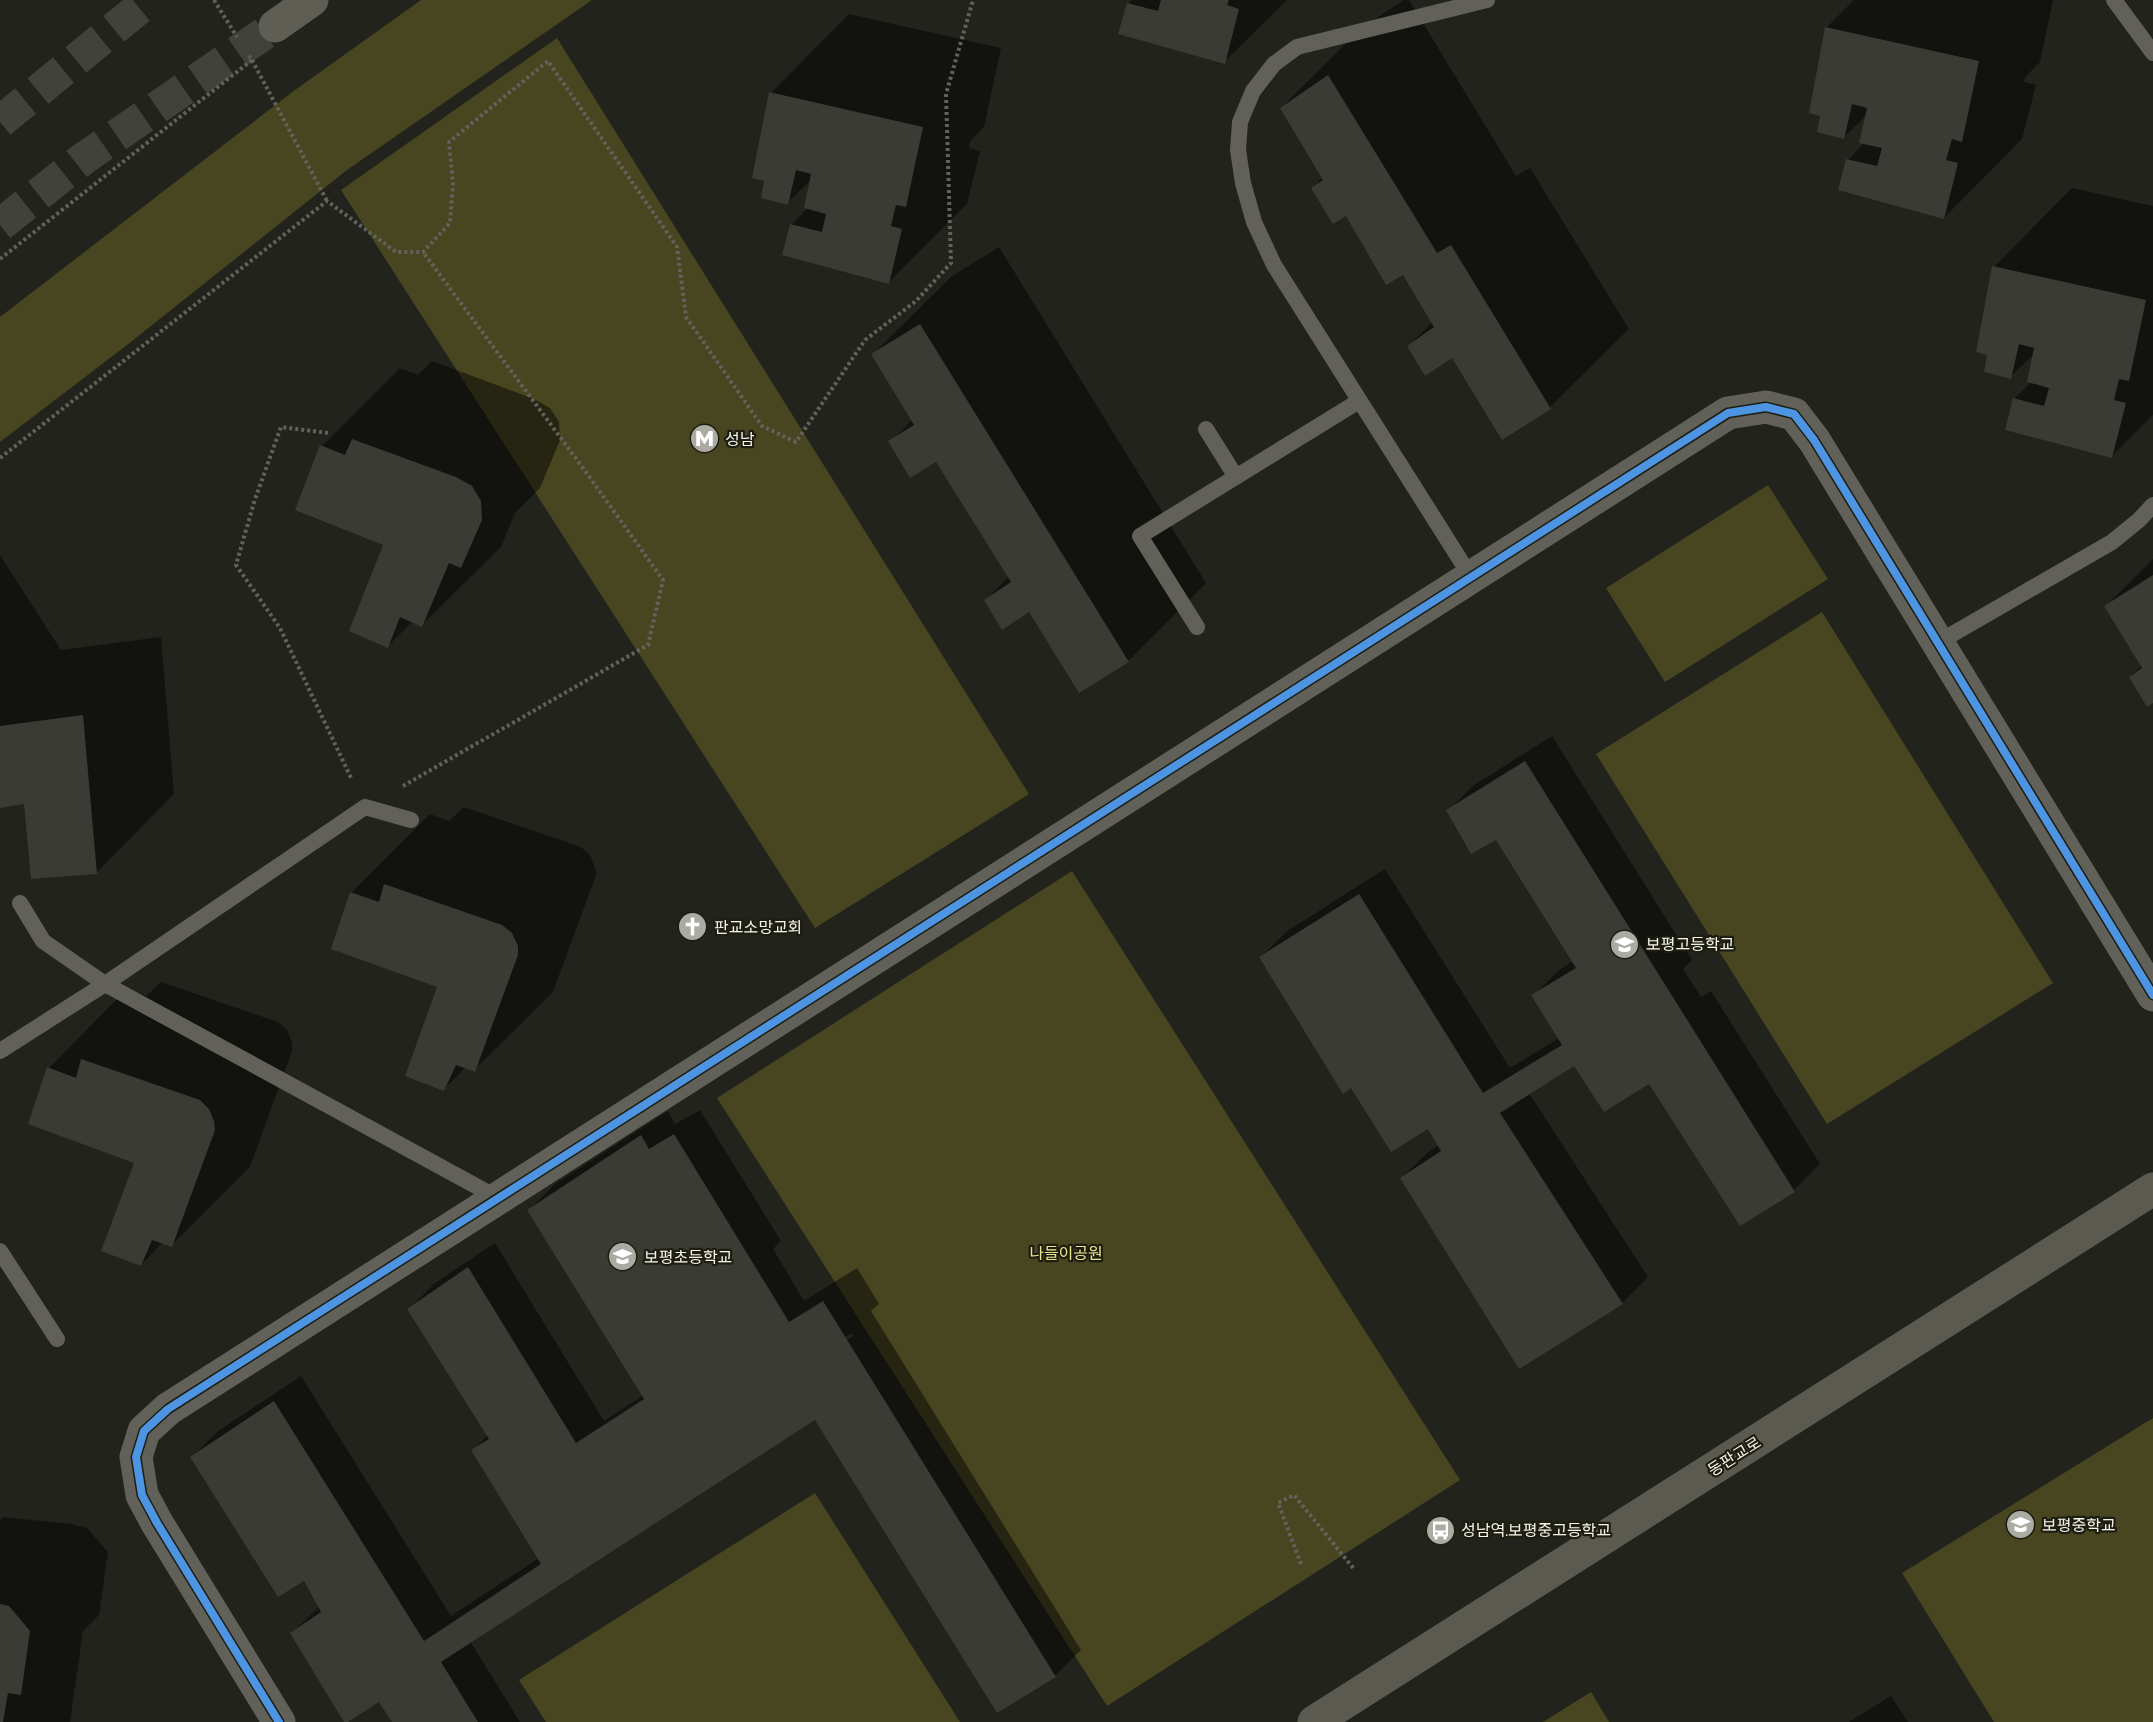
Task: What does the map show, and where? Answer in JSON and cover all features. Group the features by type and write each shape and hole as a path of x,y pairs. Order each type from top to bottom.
{"highway":[{"path":"275,26 312,0"}],"main road":[{"name":"동판교로","path":"1314,1722 2153,1189"}],"street":[{"path":"270,1719 142,1495 136,1457 144,1431 168,1409 1728,413 1766,407 1794,414 1814,440 2153,995"}],"lane":[{"path":"1471,578 1274,265 1254,222 1243,183 1238,150 1240,122 1253,91 1274,64 1297,47 1487,0"},
{"path":"2114,0 2153,53"},
{"path":"1197,627 1140,536 1359,401"},
{"path":"1206,429 1236,477"},
{"path":"1937,643 2112,542 2153,505"},
{"path":"0,1051 105,984 365,807 411,820"},
{"path":"20,903 43,940 105,984 498,1198"},
{"path":"0,1251 57,1339"}],"path":[{"path":"214,0 239,40"},
{"path":"246,50 327,201 396,252 423,252 450,223 453,185 448,142 548,61 677,247 686,317 762,426 796,442 865,340 916,301 951,263 946,94 974,0"},
{"path":"0,259 252,60"},
{"path":"0,458 327,201"},
{"path":"328,433 281,427 255,499 236,565 280,628 365,807 648,645 663,580 423,252"},
{"path":"1301,1564 1278,1503 1294,1495 1354,1569"}],"green space":[{"path":"421,0 592,0 347,170 127,345 0,442 0,317 295,90"},
{"path":"557,38 1029,794 815,928 341,190"},
{"path":"1768,485 1828,579 1665,682 1606,588"},
{"path":"1822,612 2053,983 1827,1124 1596,754"},
{"name":"나들이공원","path":"1072,871 1460,1480 1107,1706 717,1098"},
{"path":"2153,1418 2153,1722 1994,1722 1902,1573"},
{"path":"815,1493 960,1722 546,1722 519,1680"},
{"path":"1591,1692 1609,1722 1543,1722"}],"building":[{"path":"1161,0 1229,0 1227,5 1239,9 1225,64 1118,34 1127,3 1158,11"},
{"path":"1825,27 1979,61 1962,142 1952,139 1946,160 1958,163 1944,219 1838,190 1846,159 1877,166 1882,148 1859,143 1867,108 1852,104 1844,139 1817,132 1820,116 1809,113"},
{"path":"1328,75 1437,253 1451,245 1551,409 1502,440 1452,358 1425,376 1407,346 1434,327 1403,275 1386,285 1346,216 1333,224 1311,188 1323,180 1280,108"},
{"path":"769,92 923,127 906,207 896,205 891,226 902,229 889,284 782,255 790,224 822,232 826,214 804,208 811,174 796,170 788,205 761,198 764,181 752,178"},
{"path":"1992,266 2146,300 2129,381 2119,379 2114,400 2126,403 2112,458 2005,430 2013,398 2044,406 2049,388 2027,382 2034,348 2019,344 2011,379 1984,372 1987,355 1976,352"},
{"path":"920,324 1129,662 1079,693 1029,612 1002,630 984,600 1011,582 936,462 910,478 888,441 914,425 871,354"},
{"path":"352,439 456,477 472,486 481,501 482,520 461,568 449,563 422,627 400,617 388,648 349,631 383,545 295,510 320,445 345,455"},
{"path":"2153,575 2153,703 2147,707 2129,677 2142,668 2104,606"},
{"path":"83,715 97,874 31,879 24,804 0,808 0,726"},
{"path":"1525,761 1795,1192 1740,1226 1649,1084 1604,1112 1574,1066 1500,1113 1623,1304 1519,1369 1400,1178 1441,1151 1428,1129 1391,1152 1351,1088 1343,1094 1259,957 1359,894 1483,1093 1562,1045 1531,995 1576,968 1496,840 1471,854 1446,810"},
{"path":"384,884 502,925 512,933 518,946 518,955 475,1072 456,1065 444,1091 405,1076 437,987 331,949 350,892 379,902"},
{"path":"81,1059 200,1100 209,1109 214,1121 215,1130 172,1247 152,1240 141,1266 101,1251 134,1163 28,1124 47,1067 76,1078"},
{"path":"674,1134 789,1322 823,1301 1056,1677 997,1713 815,1420 441,1662 478,1722 392,1722 379,1702 348,1722 344,1722 290,1633 321,1612 304,1581 278,1597 190,1457 274,1401 424,1641 541,1564 471,1450 489,1439 407,1309 468,1267 576,1443 644,1399 527,1210 641,1135 649,1149"},
{"path":"0,1604 9,1606 30,1631 21,1695 8,1693 3,1722 0,1722"}],"tunnel":[{"path":"0,122 149,0"},
{"path":"0,225 83,159 275,26"}],"cycle path":[{"path":"279,1722 142,1495 136,1457 144,1431 168,1409 1728,413 1766,407 1794,414 1814,440 2153,995"}],"place":[{"name":"성남","path":"704,439"},
{"name":"판교소망교회","path":"693,927"},
{"name":"보평고등학교","path":"1625,944"},
{"name":"보평초등학교","path":"623,1257"},
{"name":"보평중학교","path":"2021,1525"},
{"name":"성남역.보평중고등학교","path":"1440,1530"}]}
